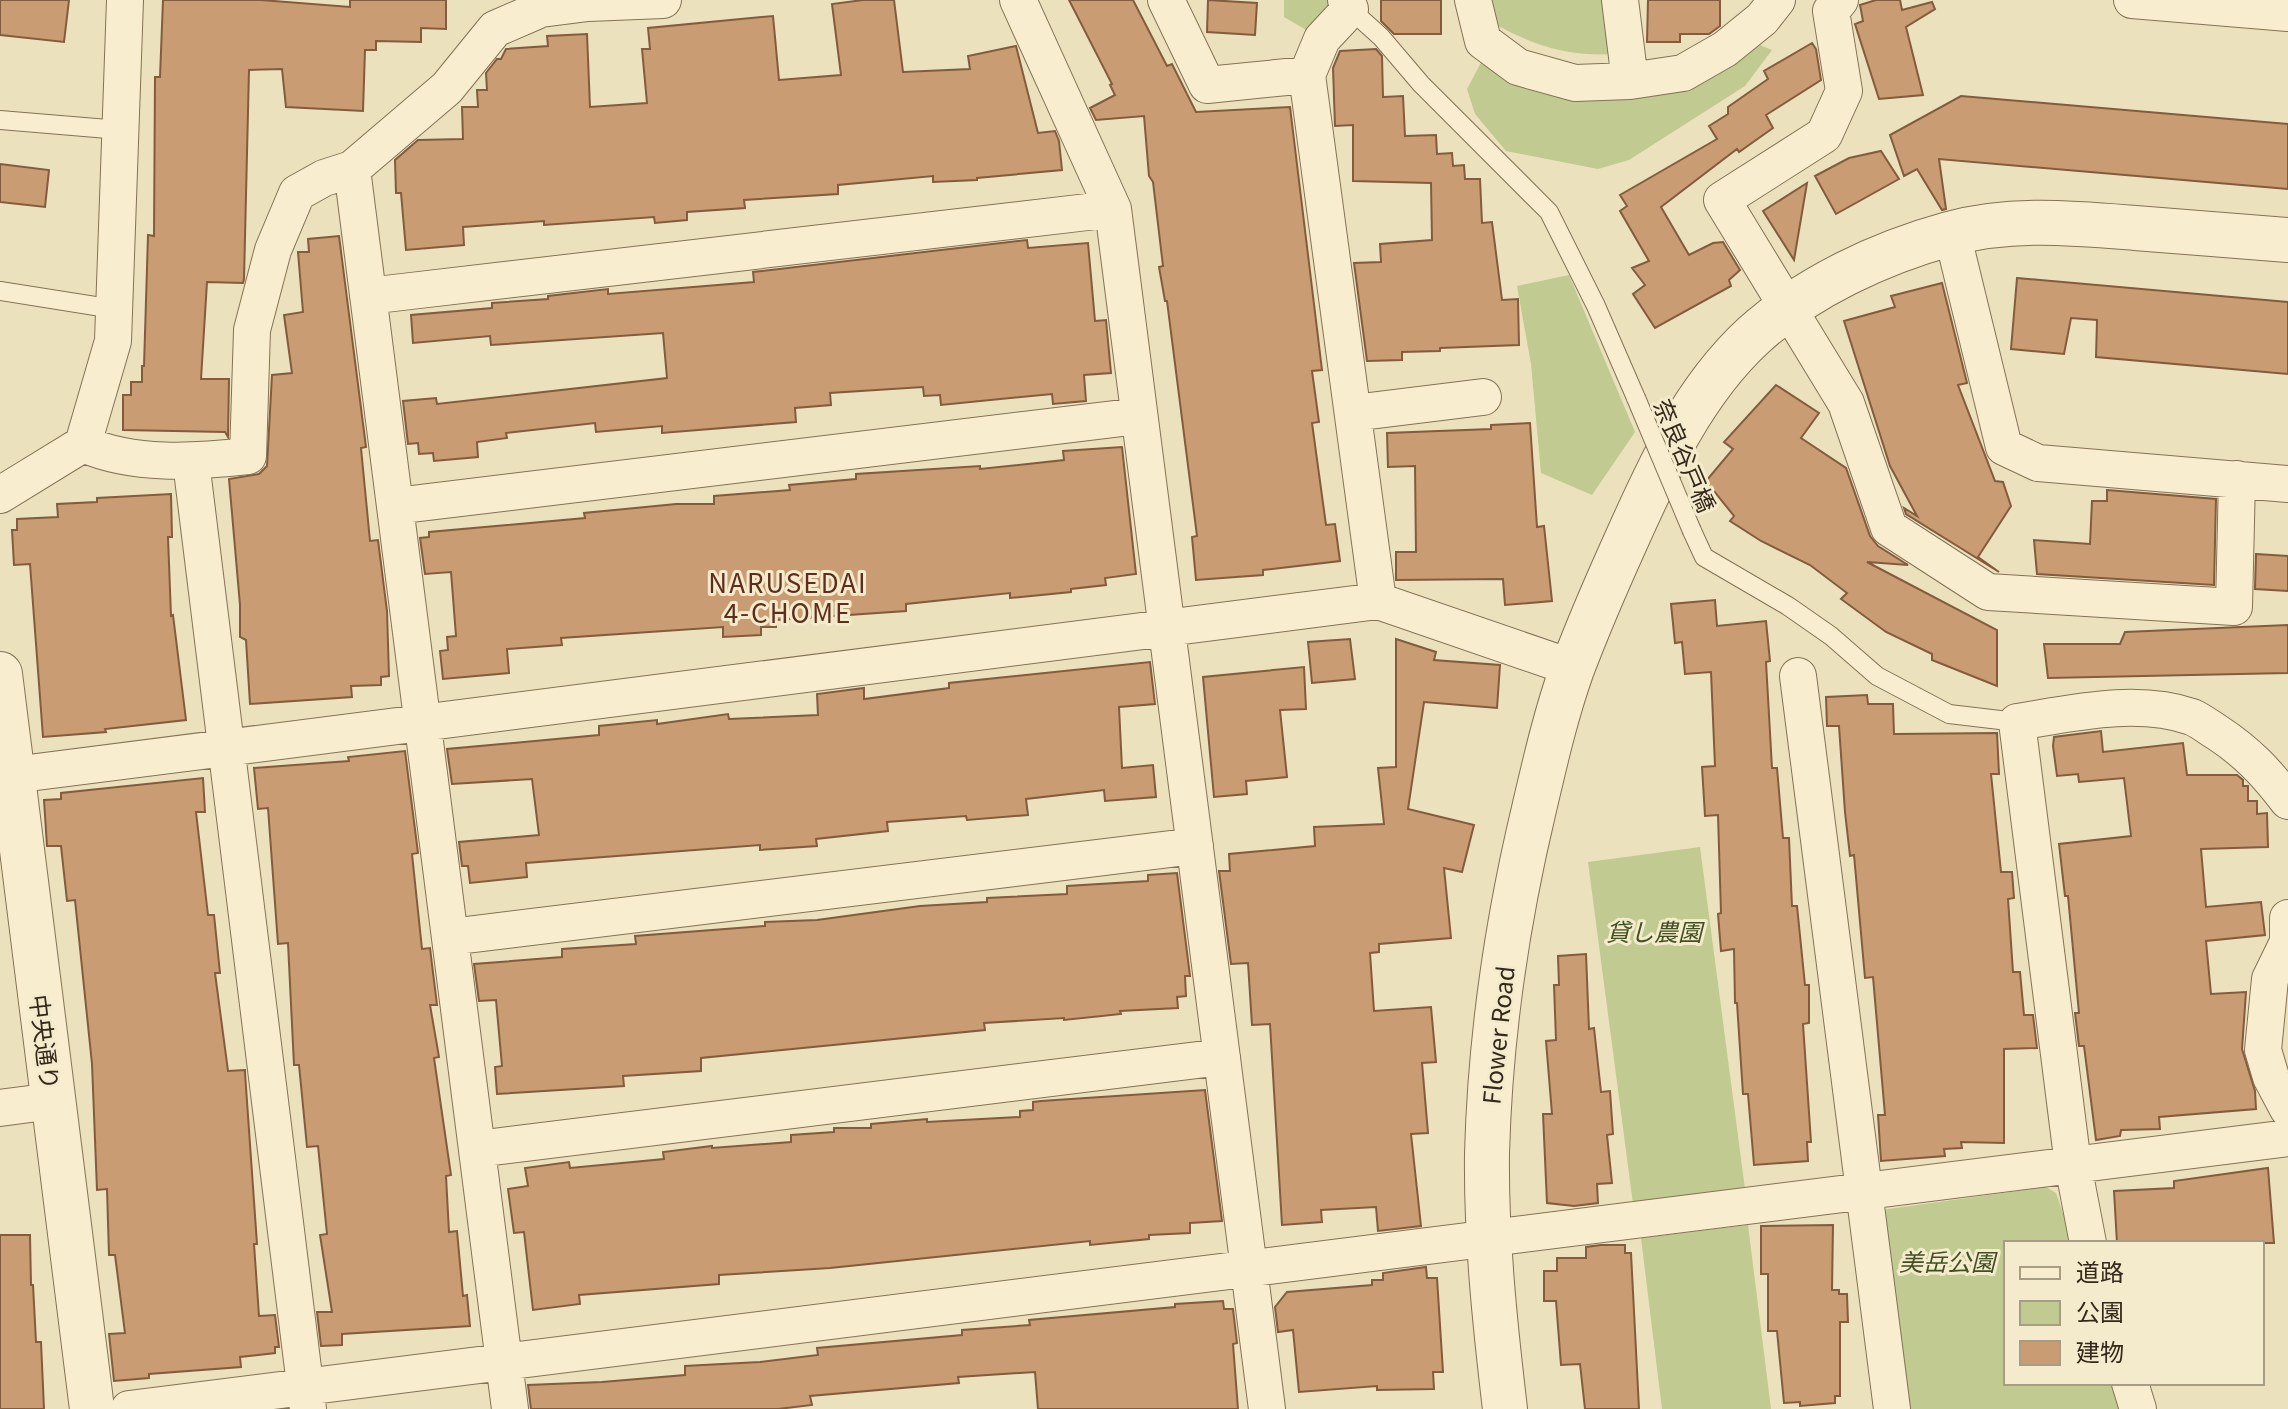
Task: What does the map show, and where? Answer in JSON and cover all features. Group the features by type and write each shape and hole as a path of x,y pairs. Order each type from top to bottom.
{"street":[{"path":"0,495 83,444 113,341 125,0"},
{"path":"83,444 105,453 191,462 248,456 252,330 273,250 297,193 324,178 352,169 447,88 495,29 541,9 588,3 663,0"},
{"path":"1018,0 1113,209 1267,1409"},
{"path":"1166,0 1207,85 1307,75"},
{"path":"1473,0 1483,41 1518,67 1575,83 1630,81 1683,73 1725,49 1762,19 1777,0"},
{"path":"1620,0 1630,81"},
{"path":"1840,0 1831,11 1844,91 1824,135 1722,200 1846,403 1889,528 1988,592 2234,607 2237,479"},
{"path":"2132,0 2288,13"},
{"path":"1348,4 1322,39 1307,75 1378,601"},
{"path":"352,169 510,1409"},
{"path":"368,296 1113,209"},
{"name":"Flower Road","path":"1505,1409 1489,1238 1487,1156 1490,1090 1503,963 1531,819 1573,668 1643,503 1686,420 1721,370 1753,336 1787,309 1859,267 1952,233 2025,221 2288,240"},
{"path":"1952,233 2004,447 2038,463 2288,484"},
{"path":"1353,413 1483,397"},
{"path":"395,506 1139,416"},
{"path":"191,462 307,1398"},
{"path":"13,775 1378,601 1573,668"},
{"name":"中央通り","path":"0,674 92,1409"},
{"path":"1798,676 1892,1409"},
{"path":"2088,1241 2073,1165 2017,722 2088,711 2159,709 2195,718 2239,747 2264,769 2288,801"},
{"path":"450,937 1195,846"},
{"path":"2288,918 2288,942 2270,979 2263,1050 2271,1077 2288,1109"},
{"path":"477,1149 1222,1057"},
{"path":"0,1108 53,1101"},
{"path":"129,1409 307,1398 504,1362 2288,1138"},
{"path":"2131,1385 2138,1409"}],"lane":[{"name":"奈良谷戸橋","path":"1348,4 1421,84 1549,212 1596,306 1704,557 1788,606 1831,636 1877,676 1949,714 2017,722"},
{"path":"0,120 120,130"},
{"path":"0,291 114,309"}],"green space":[{"path":"1284,0 1347,0 1322,39 1284,17"},
{"path":"1492,0 1607,0 1615,54 1569,52 1525,39 1497,25"},
{"path":"1760,45 1772,50 1745,86 1629,160 1598,169 1506,151 1475,114 1467,89 1484,57 1699,84"},
{"path":"1569,275 1635,432 1592,495 1541,473 1531,364 1517,286"},
{"name":"貸し農園","path":"1700,847 1745,1189 1633,1204 1588,862"},
{"name":"美岳公園","path":"2046,1187 2056,1193 2072,1241 2004,1241 2004,1385 2112,1385 2119,1409 1907,1409 1881,1210"},
{"path":"1748,1225 1771,1409 1662,1409 1641,1238"}],"building":[{"path":"0,0 69,0 64,42 0,35"},
{"path":"163,0 261,0 350,7 350,0 446,0 446,29 421,28 421,42 376,41 376,50 365,50 363,111 286,107 282,69 249,70 244,279 243,283 207,282 201,379 229,379 228,437 225,432 123,430 123,395 131,395 131,382 142,382 144,366 148,235 154,236 155,77 160,77"},
{"path":"894,0 903,72 970,69 968,56 1016,46 1038,133 1055,131 1062,170 977,180 933,182 933,176 838,185 838,194 744,200 745,208 687,212 687,220 655,223 654,217 463,227 464,245 406,250 401,193 396,193 395,160 418,140 463,139 462,107 478,107 477,90 487,90 486,73 497,59 501,59 506,49 548,46 547,36 587,34 590,107 647,103 642,49 650,49 648,28 773,16 779,80 841,75 832,4"},
{"path":"1069,0 1133,0 1167,66 1172,64 1196,112 1290,107 1322,370 1312,371 1319,422 1312,423 1326,525 1335,524 1340,561 1263,570 1263,575 1196,580 1192,537 1197,536 1167,301 1159,267 1163,266 1153,182 1149,176 1144,116 1096,120 1090,108 1115,95"},
{"path":"1208,0 1257,3 1255,35 1207,32"},
{"path":"1381,0 1441,0 1441,34 1394,34 1381,21"},
{"path":"1648,0 1720,0 1720,26 1709,34 1680,34 1680,42 1647,42"},
{"path":"1876,0 1900,0 1902,10 1932,2 1935,9 1906,27 1923,95 1879,99 1855,24 1863,21 1860,5"},
{"path":"1812,43 1816,49 1821,80 1766,115 1773,128 1739,152 1737,149 1661,207 1689,255 1713,243 1723,242 1740,270 1729,280 1731,286 1655,328 1633,294 1645,285 1632,268 1649,261 1620,211 1627,206 1620,195 1717,139 1709,126 1728,114 1728,107 1768,79 1764,71"},
{"path":"1376,49 1382,56 1383,97 1403,96 1405,136 1436,135 1437,154 1452,153 1453,166 1464,165 1465,179 1480,179 1482,223 1492,222 1502,300 1518,299 1519,345 1402,352 1402,360 1367,361 1354,263 1381,262 1380,244 1432,240 1431,183 1353,181 1353,125 1335,126 1333,68 1340,51"},
{"path":"1961,96 2288,124 2288,189 1939,159 1946,209 1942,210 1917,169 1904,176 1890,135"},
{"path":"1881,151 1899,179 1836,214 1815,176 1849,158"},
{"path":"0,164 49,170 45,207 0,202"},
{"path":"1807,183 1794,260 1763,211"},
{"path":"339,236 366,447 361,448 370,541 378,540 387,611 389,676 381,677 381,685 351,686 352,697 250,704 246,640 240,637 229,479 259,474 267,466 272,375 292,373 284,315 303,312 298,252 309,252 308,239"},
{"path":"1027,240 1028,248 1088,243 1095,321 1106,320 1111,373 1084,375 1086,401 1053,404 1052,394 941,405 940,395 924,396 923,387 830,393 831,405 795,408 796,422 662,433 662,426 596,432 595,423 506,433 507,438 477,442 478,457 434,461 433,453 419,454 418,443 408,444 403,401 436,398 437,404 667,378 663,333 491,345 490,336 413,343 411,315 492,308 492,303 548,299 548,296 608,289 608,294 754,282 753,272"},
{"path":"2017,278 2288,302 2288,374 2096,357 2097,320 2071,318 2064,354 2011,349"},
{"path":"1942,283 1967,383 1958,385 1995,481 2003,482 2011,506 1978,557 1999,572 1906,514 1904,508 1917,516 1890,466 1844,321 1895,307 1891,296"},
{"path":"1776,385 1819,413 1801,438 1846,468 1870,536 1878,546 1908,565 1867,562 1997,630 1997,686 1932,660 1932,654 1886,632 1841,599 1847,593 1810,565 1761,541 1730,521 1734,516 1706,481 1733,449 1724,442"},
{"path":"1530,423 1537,527 1544,526 1552,601 1505,605 1503,579 1396,580 1396,552 1416,552 1415,466 1388,467 1387,433 1491,429 1491,425"},
{"path":"1122,447 1136,574 1105,578 1106,585 1010,598 1010,593 906,604 906,611 776,620 776,627 761,627 761,635 723,637 723,627 561,638 562,645 507,649 509,673 443,679 440,651 448,650 447,637 456,636 451,572 425,574 420,538 429,537 429,532 585,518 584,513 676,504 714,504 714,496 790,490 789,485 856,479 856,474 980,466 980,469 1064,460 1063,451"},
{"path":"2107,490 2216,499 2214,585 2037,574 2034,540 2090,544 2092,501 2107,501"},
{"path":"171,494 172,537 168,537 171,616 186,720 105,729 106,732 43,737 30,564 14,565 12,530 17,530 17,519 58,517 57,504 97,502 97,498"},
{"path":"2256,554 2288,556 2288,591 2255,589"},
{"path":"1715,600 1717,626 1766,621 1772,768 1777,768 1783,838 1789,838 1792,906 1797,906 1805,985 1809,985 1809,1023 1803,1024 1811,1142 1807,1142 1808,1161 1754,1165 1748,1094 1743,1094 1734,949 1721,951 1718,815 1705,816 1702,767 1715,766 1711,672 1685,674 1682,642 1675,643 1671,604"},
{"path":"2288,625 2288,673 2048,678 2044,644 2120,644 2125,632"},
{"path":"1350,639 1355,679 1312,683 1308,642"},
{"path":"1396,639 1436,652 1434,660 1500,665 1497,708 1424,702 1408,809 1474,825 1462,872 1444,868 1451,938 1379,944 1379,952 1370,953 1374,1011 1431,1007 1436,1062 1422,1063 1428,1133 1411,1134 1421,1226 1378,1231 1376,1207 1321,1210 1322,1222 1282,1225 1270,1024 1252,1025 1248,963 1231,964 1219,871 1230,871 1229,854 1315,846 1314,827 1384,824 1378,768 1396,767"},
{"path":"1150,662 1155,704 1119,707 1122,768 1153,765 1156,797 1105,801 1104,790 1026,799 1028,815 887,822 888,831 816,839 817,846 760,850 760,845 526,863 527,877 470,883 468,866 462,866 459,842 539,835 532,779 452,784 447,749 599,735 599,726 657,720 657,724 728,714 729,719 818,715 817,694 864,688 864,699 949,688 949,683"},
{"path":"1304,667 1306,709 1280,710 1287,777 1246,781 1247,794 1214,797 1203,677"},
{"path":"1867,695 1868,704 1893,704 1894,734 1997,733 1999,774 1991,774 2001,872 2012,872 2014,898 2008,899 2013,972 2020,972 2024,1015 2033,1015 2037,1048 2004,1049 2004,1143 1961,1142 1962,1148 1944,1149 1945,1156 1881,1161 1878,1115 1885,1115 1873,977 1865,978 1854,855 1850,856 1845,812 1839,726 1827,726 1826,697"},
{"path":"2101,731 2103,752 2183,743 2187,775 2237,775 2243,780 2243,786 2248,786 2248,801 2257,801 2257,814 2267,813 2268,847 2201,849 2206,907 2261,902 2265,935 2206,941 2211,994 2246,992 2242,1049 2255,1091 2256,1109 2159,1117 2160,1129 2121,1130 2120,1136 2096,1140 2084,1046 2079,1046 2075,1013 2079,1013 2068,896 2065,896 2059,844 2131,836 2124,778 2079,782 2078,774 2057,776 2053,746 2054,737"},
{"path":"405,751 418,853 412,854 422,949 430,948 437,1005 430,1005 439,1057 434,1058 451,1175 446,1176 449,1232 457,1231 463,1296 467,1295 470,1326 342,1334 342,1345 321,1346 317,1312 332,1312 320,1235 327,1234 318,1146 307,1147 299,1065 294,1065 288,943 278,944 268,808 258,809 254,768 349,761 348,757"},
{"path":"203,778 205,812 196,812 208,915 214,915 220,973 215,973 228,1071 245,1070 259,1316 275,1315 279,1347 275,1347 275,1353 240,1357 241,1367 149,1374 149,1378 114,1381 109,1334 125,1333 115,1255 109,1255 107,1189 97,1190 92,1064 75,900 67,901 61,846 47,846 44,800 61,799 61,793"},
{"path":"1177,873 1190,976 1185,976 1186,996 1177,997 1178,1008 1120,1011 1121,1014 1064,1020 984,1023 985,1030 701,1058 701,1071 623,1076 624,1086 497,1094 495,1067 502,1066 496,1000 479,1001 474,964 562,957 562,949 636,944 635,936 765,926 765,922 817,920 920,906 987,902 987,898 1067,894 1067,886 1148,881 1148,875"},
{"path":"1586,954 1589,1029 1594,1028 1601,1092 1610,1091 1613,1134 1607,1135 1612,1183 1597,1184 1598,1203 1574,1206 1547,1203 1543,1114 1552,1114 1546,1041 1556,1040 1554,985 1559,985 1558,956"},
{"path":"1205,1090 1222,1221 1190,1223 1190,1233 1149,1235 1149,1239 1090,1245 1090,1241 830,1268 719,1275 719,1284 579,1295 580,1304 533,1310 524,1232 514,1233 508,1189 528,1186 525,1168 569,1162 570,1168 664,1159 663,1152 791,1142 791,1135 834,1132 834,1128 871,1128 871,1124 1020,1117 1020,1111 1033,1110 1033,1102 1041,1101"},
{"path":"2268,1168 2274,1243 2117,1241 2114,1191 2174,1188 2174,1181"},
{"path":"1833,1225 1832,1290 1847,1294 1848,1322 1840,1322 1840,1396 1835,1396 1835,1403 1800,1406 1800,1402 1784,1403 1777,1331 1768,1331 1768,1274 1761,1274 1761,1226"},
{"path":"0,1235 30,1235 31,1285 36,1342 41,1342 44,1409 0,1409"},
{"path":"1625,1245 1625,1253 1631,1253 1639,1409 1585,1409 1580,1364 1561,1365 1556,1301 1544,1301 1544,1271 1557,1271 1557,1258 1586,1258 1586,1247"},
{"path":"1426,1267 1427,1278 1437,1278 1443,1372 1433,1372 1434,1389 1377,1390 1377,1386 1299,1392 1293,1330 1278,1332 1275,1307 1287,1292 1372,1285 1372,1280 1383,1280 1383,1273"},
{"path":"1223,1301 1224,1309 1233,1309 1238,1409 1038,1409 1035,1372 958,1377 959,1383 810,1396 812,1405 778,1409 531,1409 528,1385 685,1375 685,1366 818,1355 817,1348 962,1335 962,1330 1030,1325 1029,1320"}],"district":[{"name":"NARUSEDAI 4-CHOME","path":"788,596"}]}
